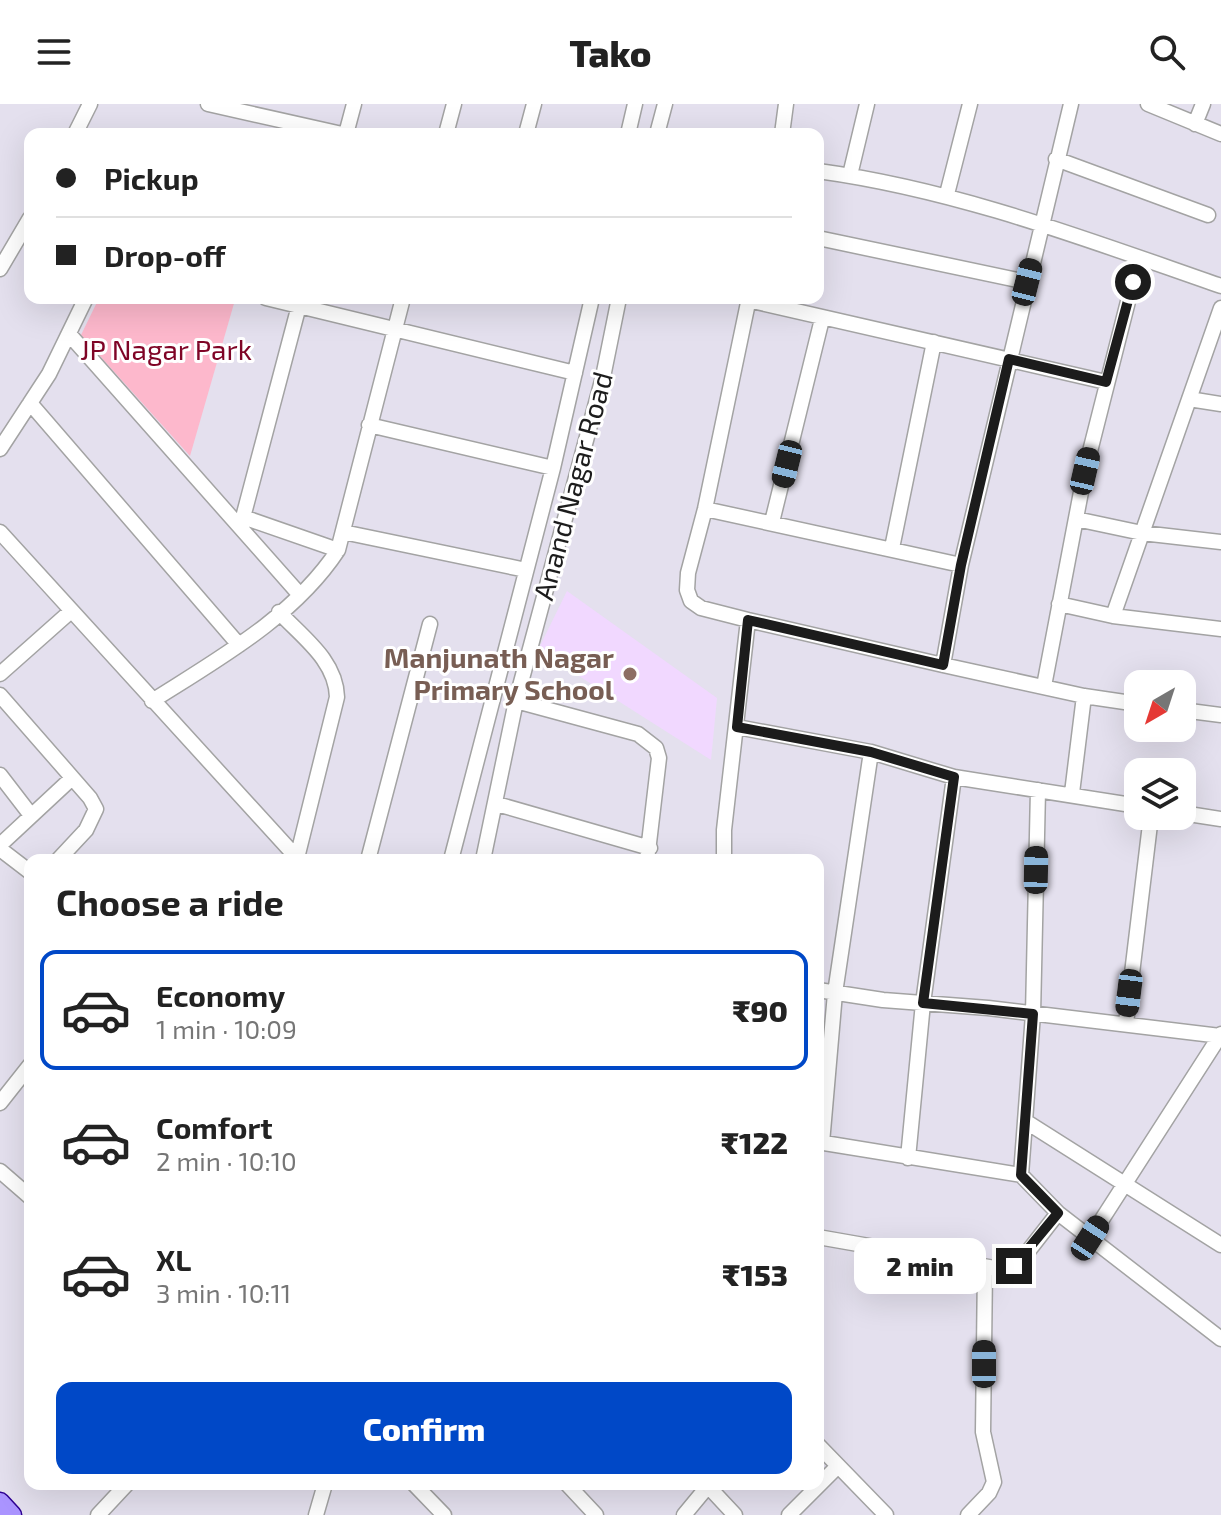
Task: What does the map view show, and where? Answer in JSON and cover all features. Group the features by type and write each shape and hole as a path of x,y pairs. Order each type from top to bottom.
{"main road":[{"path":"0,1502 12,1515"}],"street":[{"path":"78,128 90,104"},
{"path":"208,104 261,110 323,128"},
{"path":"346,128 354,104"},
{"path":"448,128 454,104"},
{"path":"528,128 534,104"},
{"path":"629,128 635,104"},
{"path":"659,128 665,104"},
{"path":"783,128 786,104"},
{"path":"850,175 867,104"},
{"path":"943,665 961,565 1071,104"},
{"path":"1148,104 1221,134"},
{"path":"1195,124 1203,104"},
{"path":"947,194 967,105"},
{"path":"1056,159 1208,215"},
{"path":"824,172 947,194 1042,223 1221,286"},
{"path":"0,269 24,238"},
{"path":"824,239 1027,282"},
{"path":"1044,686 1106,382 1139,258"},
{"path":"0,449 30,403 83,304"},
{"path":"242,521 300,304"},
{"path":"303,304 394,332 575,373"},
{"path":"152,701 239,645 322,574 338,550 401,304"},
{"path":"453,854 553,468 591,304"},
{"name":"Anand Nagar Road","path":"484,854 516,701 603,377 618,304"},
{"path":"747,304 687,590 691,601 701,608 748,620 1084,696 1124,702"},
{"path":"766,304 1106,382"},
{"path":"1113,616 1221,308"},
{"path":"772,522 822,319"},
{"path":"69,334 242,521 300,595"},
{"path":"892,548 934,342"},
{"path":"1189,399 1221,404"},
{"path":"30,403 239,645"},
{"path":"369,425 553,468"},
{"path":"705,509 961,565"},
{"path":"1076,519 1142,533 1221,542"},
{"path":"242,521 338,550"},
{"path":"0,532 293,854"},
{"path":"343,532 526,570"},
{"path":"1059,604 1113,616 1221,629"},
{"path":"0,674 71,611"},
{"path":"279,612 328,663 337,680 337,697 299,854"},
{"path":"724,854 724,830 748,620"},
{"path":"370,854 430,624"},
{"path":"0,695 90,798 96,809 95,818 63,854"},
{"path":"1072,793 1084,696"},
{"path":"497,804 648,854 659,758 656,748 638,734 516,701"},
{"path":"1196,712 1221,715"},
{"path":"737,727 871,752 954,777 1124,803"},
{"path":"824,1056 871,752"},
{"path":"0,775 30,814"},
{"path":"908,1158 923,1003 954,777"},
{"path":"24,867 0,847 30,814 72,778"},
{"path":"1021,1175 1033,1014 1038,790"},
{"path":"1196,815 1221,819"},
{"path":"1126,1023 1149,830"},
{"path":"824,991 1221,1035 1090,1238"},
{"path":"0,1103 24,1073"},
{"path":"1025,1121 1221,1245"},
{"path":"824,1144 1021,1175 1058,1213 1221,1339"},
{"path":"0,1171 24,1192"},
{"path":"824,1238 1006,1270 1014,1266 1058,1213"},
{"path":"968,1515 989,1493 994,1482 983,1432 985,1267"},
{"path":"824,1451 886,1515"},
{"path":"824,1480 838,1466"},
{"path":"98,1515 121,1490"},
{"path":"422,1490 437,1512"},
{"path":"573,1490 596,1515"},
{"path":"684,1515 703,1490"},
{"path":"712,1490 735,1515"},
{"path":"789,1515 814,1490"},
{"path":"316,1515 323,1491"}],"shaded area":[{"name":"Manjunath Nagar Primary School","path":"567,591 717,698 711,760 538,650"}],"green space":[{"name":"JP Nagar Park","path":"96,304 234,304 190,456 81,335"}],"place":[{"name":"Manjunath Nagar Primary School","path":"630,674"}],"route":[{"path":"1014,1266 1058,1213 1021,1175 1033,1014 923,1003 954,777 871,752 737,727 748,620 943,665 950,615 1009,359 1106,382 1133,282"}]}
